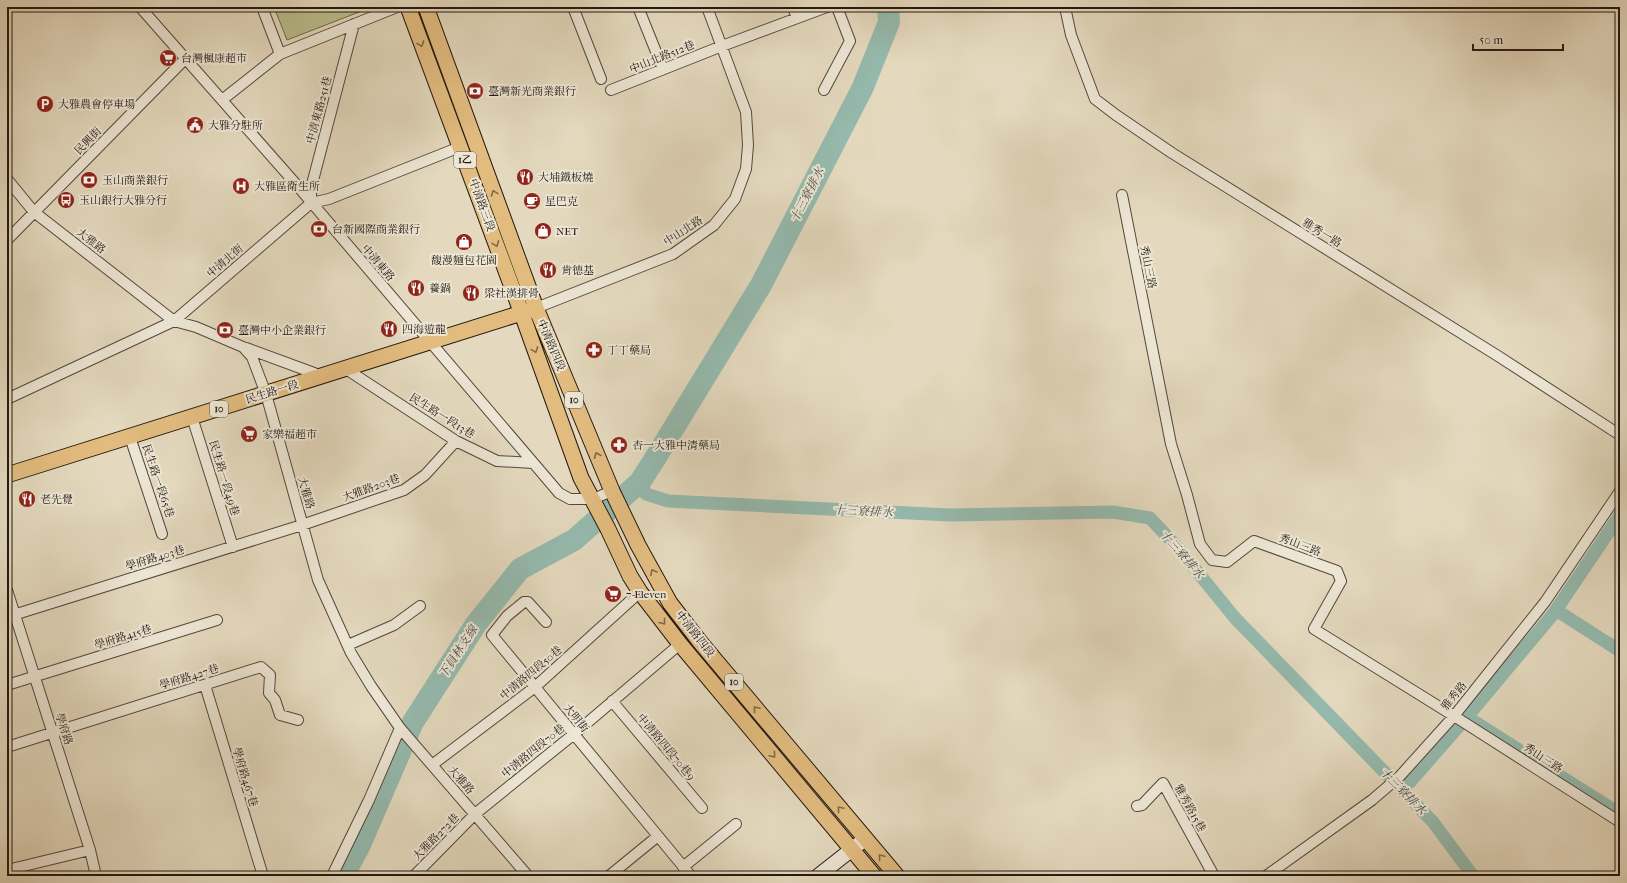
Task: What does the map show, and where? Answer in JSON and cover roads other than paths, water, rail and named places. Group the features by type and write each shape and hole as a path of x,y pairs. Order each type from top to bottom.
{"main road":[{"name":"中清路三段","path":"408,7 460,147 529,311"},
{"name":"中清路三段","path":"426,7 529,311"},
{"name":"民生路一段","path":"7,475 529,311"},
{"name":"中清路四段","path":"529,311 613,494 638,545 670,603 700,642 897,876"},
{"name":"中清路四段","path":"529,311 581,478 595,502 620,558 640,592 680,644 874,876"}],"street":[{"name":"中清東路","path":"140,7 311,203 559,493 570,499 595,502 613,494"},
{"path":"262,7 280,54"},
{"path":"222,100 280,54 397,7"},
{"path":"573,7 602,79"},
{"path":"638,7 663,69"},
{"name":"中山北路","path":"529,311 673,254 714,225 735,199 746,169 748,145 746,112 707,7"},
{"path":"793,7 797,18"},
{"name":"中山北路512巷","path":"611,90 722,46 827,7"},
{"path":"824,90 850,41 837,7"},
{"name":"雅秀一路","path":"1065,7 1071,35 1095,99 1116,116 1172,153 1498,356 1620,435"},
{"name":"中清東路251巷","path":"311,203 311,188 354,24"},
{"name":"民興街","path":"7,240 185,59"},
{"name":"中清北街","path":"7,399 174,321 311,203 329,199 460,147"},
{"name":"大雅路","path":"7,179 34,212 174,321 196,327 243,347 252,357 266,394 318,580 348,645 371,686 400,728 528,876"},
{"name":"秀山三路","path":"1122,195 1171,444 1200,544 1212,560 1227,562 1254,541 1337,571 1341,581 1314,629 1620,822"},
{"path":"243,347 322,376"},
{"name":"民生路一段13巷","path":"346,369 456,441 497,461 532,463"},
{"name":"民生路一段49巷","path":"192,417 232,547"},
{"name":"民生路一段65巷","path":"130,437 162,534"},
{"name":"大雅路203巷","path":"302,525 404,490 425,475 456,441"},
{"name":"雅秀路","path":"1266,876 1372,800 1400,776 1454,716 1545,602 1620,491"},
{"name":"學府路403巷","path":"11,616 302,525"},
{"name":"學府路","path":"7,590 11,616 35,677 90,850 96,876"},
{"name":"中清路四段50巷","path":"432,765 535,687 640,592"},
{"name":"大明街","path":"546,622 528,602 524,602 507,616 492,635 691,876"},
{"path":"348,645 394,624 420,606"},
{"name":"學府路415巷","path":"7,685 218,620"},
{"name":"中清路四段70巷","path":"475,814 574,734 680,644"},
{"name":"學府路427巷","path":"7,746 262,668 270,675 269,693 275,700 280,715 298,720"},
{"name":"學府路467巷","path":"205,685 263,876"},
{"name":"中清路四段70巷9","path":"612,701 702,808"},
{"path":"332,876 369,800 400,728"},
{"name":"雅秀路15巷","path":"1137,806 1142,805 1163,783 1214,876"},
{"name":"大雅路272巷","path":"414,876 475,814"},
{"path":"683,867 736,824"},
{"path":"609,876 658,836"},
{"path":"818,876 865,838"},
{"path":"7,870 90,850"}],"waterway":[{"name":"十三寮排水","path":"343,876 359,847 413,722 476,624 520,569 574,540 640,482 656,457 761,285 863,87 889,22 888,7"},
{"name":"十三寮排水","path":"640,482 646,494 668,501 950,515 1113,512 1150,518 1178,548 1235,618 1433,822 1473,876"},
{"path":"1400,788 1410,782 1467,717 1554,613 1620,515"},
{"path":"1556,610 1620,651"},
{"path":"1467,717 1620,814"}],"place":[{"name":"台灣楓康超市","path":"168,58"},
{"name":"臺灣新光商業銀行","path":"475,91"},
{"name":"大雅農會停車場","path":"45,104"},
{"name":"大雅分駐所","path":"195,125"},
{"name":"大埔鐵板燒","path":"525,177"},
{"name":"玉山商業銀行","path":"89,180"},
{"name":"大雅區衛生所","path":"241,186"},
{"name":"玉山銀行大雅分行","path":"66,200"},
{"name":"星巴克","path":"532,201"},
{"name":"台新國際商業銀行","path":"319,229"},
{"name":"NET","path":"543,231"},
{"name":"馥漫麵包花園","path":"464,242"},
{"name":"肯德基","path":"548,270"},
{"name":"養鍋","path":"416,288"},
{"name":"梁社漢排骨","path":"471,293"},
{"name":"四海遊龍","path":"389,329"},
{"name":"臺灣中小企業銀行","path":"225,330"},
{"name":"丁丁藥局","path":"594,350"},
{"name":"家樂福超市","path":"249,434"},
{"name":"杏一大雅中清藥局","path":"619,445"},
{"name":"老先覺","path":"27,499"},
{"name":"7-Eleven","path":"613,594"}],"water label":[{"name":"下員林支線","path":"458,652"}]}
